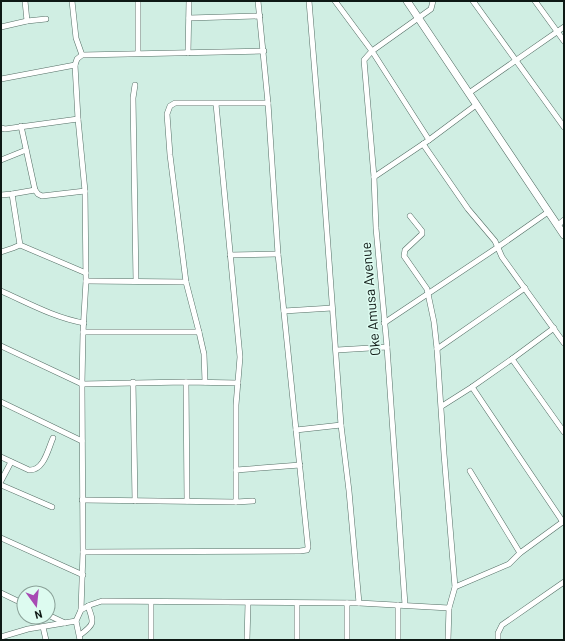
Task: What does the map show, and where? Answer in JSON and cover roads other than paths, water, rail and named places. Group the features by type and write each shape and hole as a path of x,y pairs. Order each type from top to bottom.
{"street":[{"path":"25,1 27,21"},
{"path":"72,1 76,38 82,54"},
{"path":"138,1 138,53"},
{"path":"188,53 189,1"},
{"path":"83,552 307,550 308,545 278,254 264,52 258,1"},
{"path":"309,1 320,123 341,424 350,491 359,603"},
{"path":"335,1 372,51 429,140"},
{"path":"407,1 548,212 561,223 564,235"},
{"path":"372,51 431,9 433,1"},
{"path":"473,1 564,127"},
{"path":"536,1 564,41"},
{"path":"189,18 260,16"},
{"path":"1,27 27,21 46,19"},
{"path":"469,93 564,27"},
{"name":"Oke Amusa Avenue","path":"372,51 364,60 374,177 376,228 387,347 405,605"},
{"path":"80,638 76,621 81,610 83,575 82,384 86,273 85,191 78,119 77,59 82,54 264,52"},
{"path":"1,80 76,65"},
{"path":"135,86 133,98 136,281"},
{"path":"205,382 204,354 186,282 170,155 167,114 170,106 175,103 268,103"},
{"path":"216,104 240,357 238,383 236,502"},
{"path":"374,177 429,140 476,105"},
{"path":"1,128 4,129 78,119"},
{"path":"21,126 35,190 38,194 42,196 85,191"},
{"path":"423,144 468,209 495,241 502,257 564,343"},
{"path":"1,160 26,150"},
{"path":"1,195 35,190"},
{"path":"12,194 20,244"},
{"path":"384,323 498,248 548,212"},
{"path":"410,216 422,231 422,234 405,250 404,256 429,294 437,349 455,587 449,608 448,640"},
{"path":"20,244 86,273"},
{"path":"1,252 20,244"},
{"path":"230,255 278,254"},
{"path":"86,281 186,282"},
{"path":"437,349 525,288"},
{"path":"1,292 73,321 84,323"},
{"path":"284,312 332,308"},
{"path":"442,406 472,387 554,328"},
{"path":"83,332 199,332"},
{"path":"1,346 82,384 133,382 238,383"},
{"path":"336,350 387,347"},
{"path":"512,359 564,432"},
{"path":"133,382 135,501"},
{"path":"186,382 187,500"},
{"path":"455,587 504,566 564,521 472,387"},
{"path":"1,402 82,441"},
{"path":"296,430 341,424"},
{"path":"1,457 29,470 37,468 43,462 53,438"},
{"path":"1,481 11,462"},
{"path":"236,470 300,465"},
{"path":"470,471 520,553"},
{"path":"1,485 52,507"},
{"path":"82,500 253,501"},
{"path":"1,538 83,575"},
{"path":"498,640 498,633 502,625 564,582"},
{"path":"1,593 16,600"},
{"path":"81,610 102,601 359,603 449,608"},
{"path":"151,602 151,640"},
{"path":"247,640 248,603"},
{"path":"297,603 297,640"},
{"path":"347,603 347,640"},
{"path":"398,605 398,640"},
{"path":"80,638 91,627 92,622 88,606"},
{"path":"56,619 66,623"},
{"path":"1,637 76,621"},
{"path":"43,627 46,640"}]}
